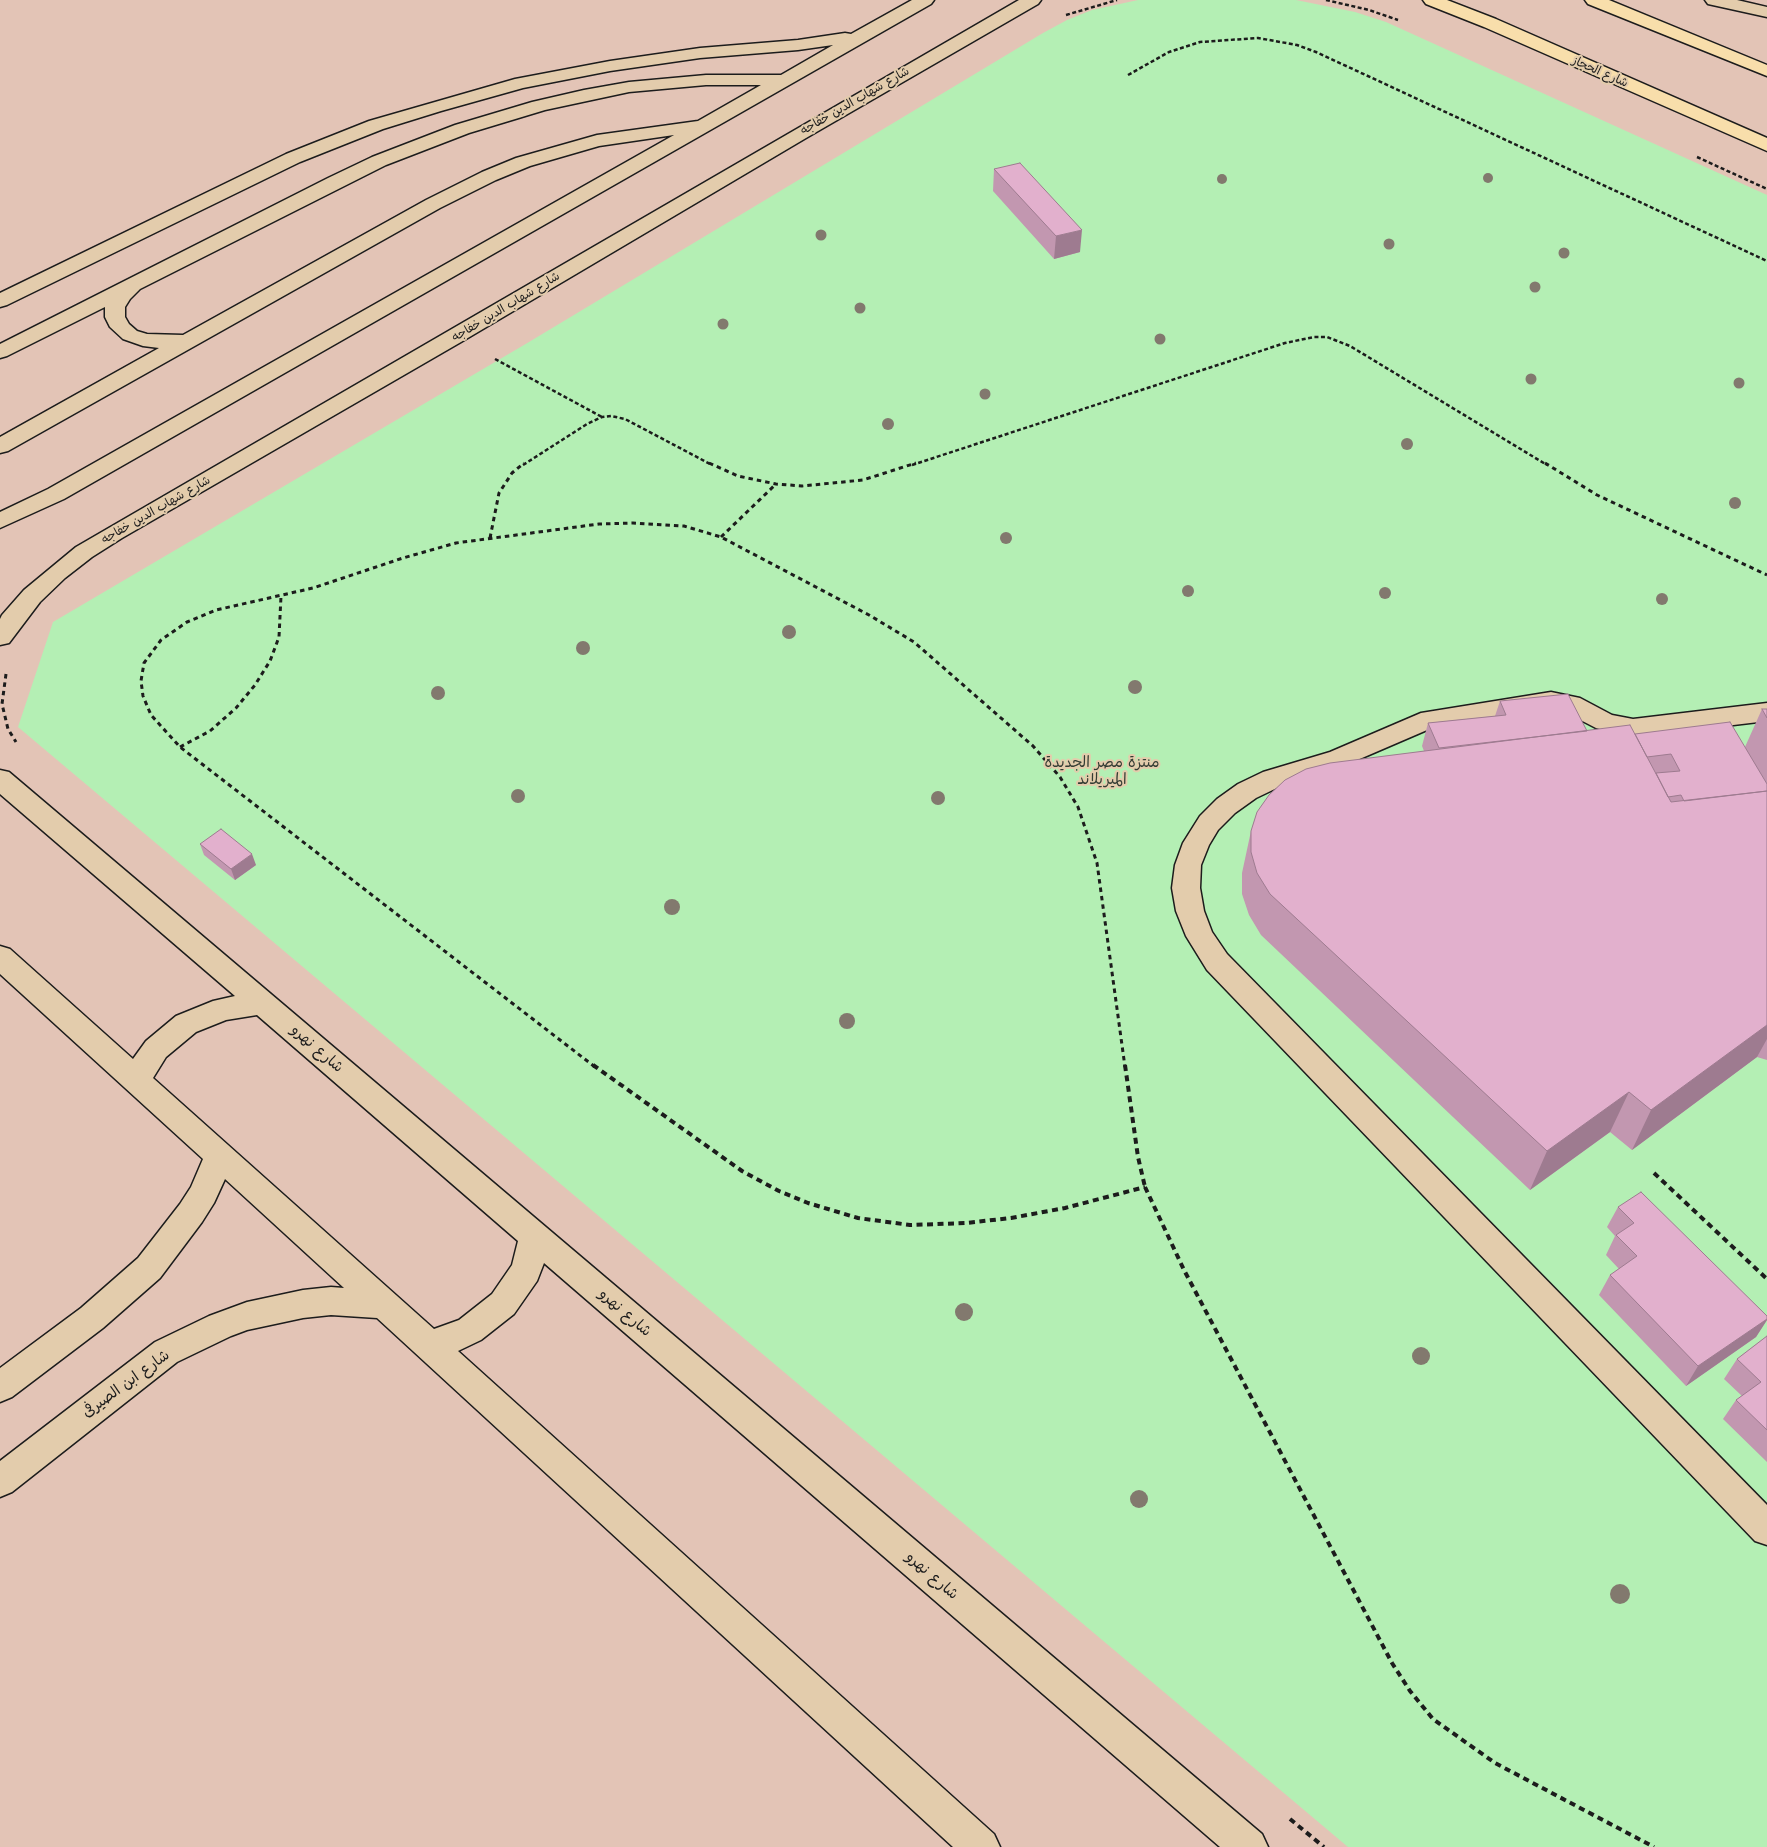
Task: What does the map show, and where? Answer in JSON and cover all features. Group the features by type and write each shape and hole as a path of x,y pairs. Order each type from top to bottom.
{"main road":[{"name":"شارع الحجاز","path":"1432,0 1490,23 1767,145"},
{"path":"1594,0 1767,71"}],"street":[{"path":"0,520 65,489 925,0"},
{"name":"شارع شهاب الدين خفاجه","path":"0,638 8,617 57,573 84,552 1032,0"},
{"path":"1714,0 1767,12"},
{"path":"0,301 293,158 376,125 434,107 528,82 610,66 700,53 798,45 864,35"},
{"path":"0,352 380,162 425,143 493,120 584,95 629,87 706,80 784,80"},
{"path":"0,446 434,204 515,165 559,150 597,141 707,124"},
{"path":"132,286 121,296 115,307 115,318 120,327 130,335 143,340 157,342 190,340"},
{"path":"1767,712 1633,728 1604,722 1571,704 1551,701 1430,719 1339,758 1272,779 1247,791 1226,806 1209,823 1196,843 1188,865 1186,888 1190,911 1200,936 1217,962 1767,1529"},
{"name":"شارع نهرو","path":"0,779 1249,1847"},
{"path":"0,957 430,1345 981,1847"},
{"path":"137,1081 145,1064 156,1049 186,1024 223,1009 263,1003"},
{"path":"0,1387 99,1312 149,1268 179,1231 203,1194 219,1156"},
{"path":"430,1345 451,1339 470,1330 504,1304 526,1271 534,1235"},
{"name":"شارع ابن الصيرفى","path":"0,1481 166,1352 220,1326 275,1309 303,1304 331,1301 385,1306"}],"path":[{"path":"1062,17 1117,0"},
{"path":"1128,75 1169,52 1200,42 1227,38 1258,38 1298,45 1767,261"},
{"path":"490,538 499,493 512,473 534,456 602,417 611,416 625,419 718,468 738,476 776,484 810,486 863,480 1301,338 1327,337 1350,346 1597,495 1767,575"},
{"path":"498,360 602,417"},
{"path":"722,537 776,484"},
{"path":"1145,1188 1064,1208 1011,1218 966,1223 910,1225 858,1218 808,1203 779,1191 742,1171 603,1073 180,747 151,715 143,696 140,682 144,663 161,640 187,622 216,610 313,588 411,556 456,544 599,524 633,522 684,526 722,537 869,615 914,642 1033,746 1060,777 1070,792 1089,835 1097,863 1138,1157 1145,1188 1184,1270 1377,1634 1410,1691 1434,1719 1495,1763 1654,1847"},
{"path":"180,747 210,730 236,708 256,685 270,661 279,637 280,596"},
{"path":"7,672 4,679 2,704 8,729 17,744"},
{"path":"1654,1172 1767,1279"},
{"path":"1286,1815 1324,1847"}],"green space":[{"name":"منتزة مصر الجديدة الميريلاند","path":"1138,0 1296,0 1355,12 1386,22 1767,195 1767,1847 1348,1847 18,727 53,622 529,342 1043,33 1067,20 1092,10"}],"building":[{"path":"1020,163 1082,230 1056,236 994,169"},
{"path":"1568,694 1587,731 1439,748 1428,723 1506,715 1500,701"},
{"path":"1762,709 1767,709 1767,718"},
{"path":"1730,722 1767,784 1767,791 1684,801 1681,795 1668,797 1656,773 1680,771 1671,754 1647,757 1635,734"},
{"path":"1630,725 1671,802 1767,791 1767,1025 1651,1110 1629,1092 1547,1151 1270,894 1257,873 1251,852 1251,831 1257,812 1269,795 1285,780 1306,769 1330,763"},
{"path":"221,829 252,854 231,869 200,844"},
{"path":"1641,1192 1767,1316 1767,1319 1698,1366 1610,1275 1637,1256 1616,1235 1634,1223 1618,1207"},
{"path":"1767,1336 1767,1430 1736,1400 1761,1382 1737,1359"}]}
